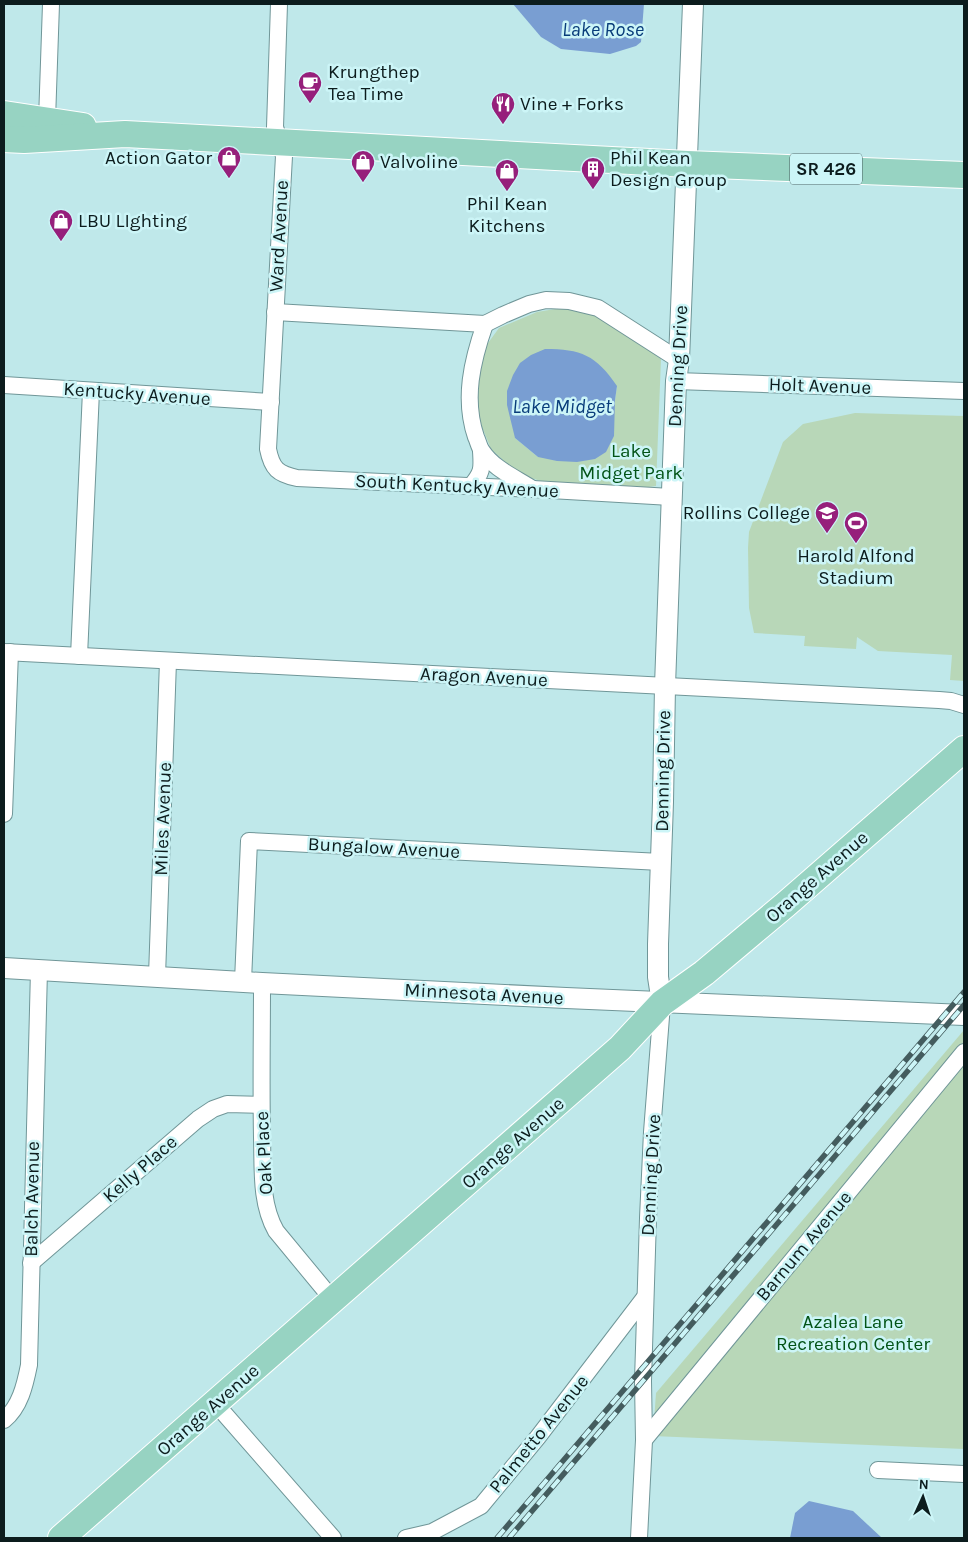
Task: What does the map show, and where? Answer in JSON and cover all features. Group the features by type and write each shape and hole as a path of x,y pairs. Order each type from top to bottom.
{"main road":[{"name":"SR 426","path":"4,114 125,134"},
{"name":"SR 426","path":"4,139 24,140 125,134 687,164 964,175"},
{"name":"Orange Avenue","path":"61,1538 620,1048 662,1003 704,973 763,924 964,749"}],"street":[{"path":"47,120 51,4"},
{"name":"Ward Avenue","path":"275,468 268,449 284,156 276,127 279,4"},
{"name":"Denning Drive","path":"639,1538 644,1440 643,1381 652,1132 662,1003 658,977 665,686 676,381 679,360 693,4"},
{"path":"275,312 485,324 529,304 546,300 569,301 598,308 679,360"},
{"path":"471,486 480,476 482,466 481,451 471,423 469,392 475,352 485,324"},
{"name":"Holt Avenue","path":"676,381 964,391"},
{"name":"Kentucky Avenue","path":"4,385 271,402"},
{"path":"79,656 91,391"},
{"path":"481,451 495,466 533,489"},
{"name":"South Kentucky Avenue","path":"275,468 282,475 297,478 672,497"},
{"path":"4,814 7,652"},
{"name":"Aragon Avenue","path":"7,652 939,700 964,705"},
{"name":"Miles Avenue","path":"157,976 168,661"},
{"name":"Bungalow Avenue","path":"252,982 249,840 661,862"},
{"name":"Minnesota Avenue","path":"4,968 662,1003 964,1015"},
{"name":"Balch Avenue","path":"4,1420 9,1416 24,1391 29,1365 39,970"},
{"name":"Oak Place","path":"252,982 261,1105 264,1196 270,1220 276,1231 333,1300"},
{"name":"Barnum Avenue","path":"644,1440 964,1052"},
{"name":"Kelly Place","path":"31,1264 198,1119 213,1109 227,1104 261,1105"},
{"name":"Palmetto Avenue","path":"406,1538 432,1532 481,1506 538,1437 646,1297"},
{"path":"215,1403 333,1538"},
{"path":"878,1470 964,1474"}],"green space":[{"name":"Lake Midget Park","path":"567,307 596,314 634,338 661,359 656,486 635,489 546,483 517,473 491,449 478,417 480,354 499,328 537,312","holes":["617,386 615,400 538,457 515,438"]},
{"name":"Harold Alfond Stadium","path":"855,413 964,416 964,681 950,680 952,655 878,651 857,637 856,649 804,646 805,636 754,633 749,608 749,532 783,442 803,424"},
{"name":"Azalea Lane Recreation Center","path":"964,1030 964,1449 653,1436 656,1393"}],"water":[{"name":"Lake Rose","path":"513,4 644,4 641,42 636,46 610,54 561,49 541,37"},
{"name":"Lake Midget","path":"545,349 568,350 587,356 602,367 617,386 614,436 606,452 595,459 577,462 557,461 538,457 515,438 507,405 507,391 520,363 531,355"},
{"path":"809,1501 853,1511 882,1538 790,1538 795,1513"}],"railway":[{"path":"497,1538 964,992"},
{"path":"509,1538 964,1005"}],"place":[{"name":"Krungthep Tea Time","path":"310,104"},
{"name":"Vine + Forks","path":"503,125"},
{"name":"Action Gator","path":"229,179"},
{"name":"Valvoline","path":"363,183"},
{"name":"Phil Kean Design Group","path":"593,190"},
{"name":"Phil Kean Kitchens","path":"507,192"},
{"name":"LBU LIghting","path":"61,242"},
{"name":"Rollins College","path":"827,534"},
{"name":"Harold Alfond Stadium","path":"856,544"}]}
